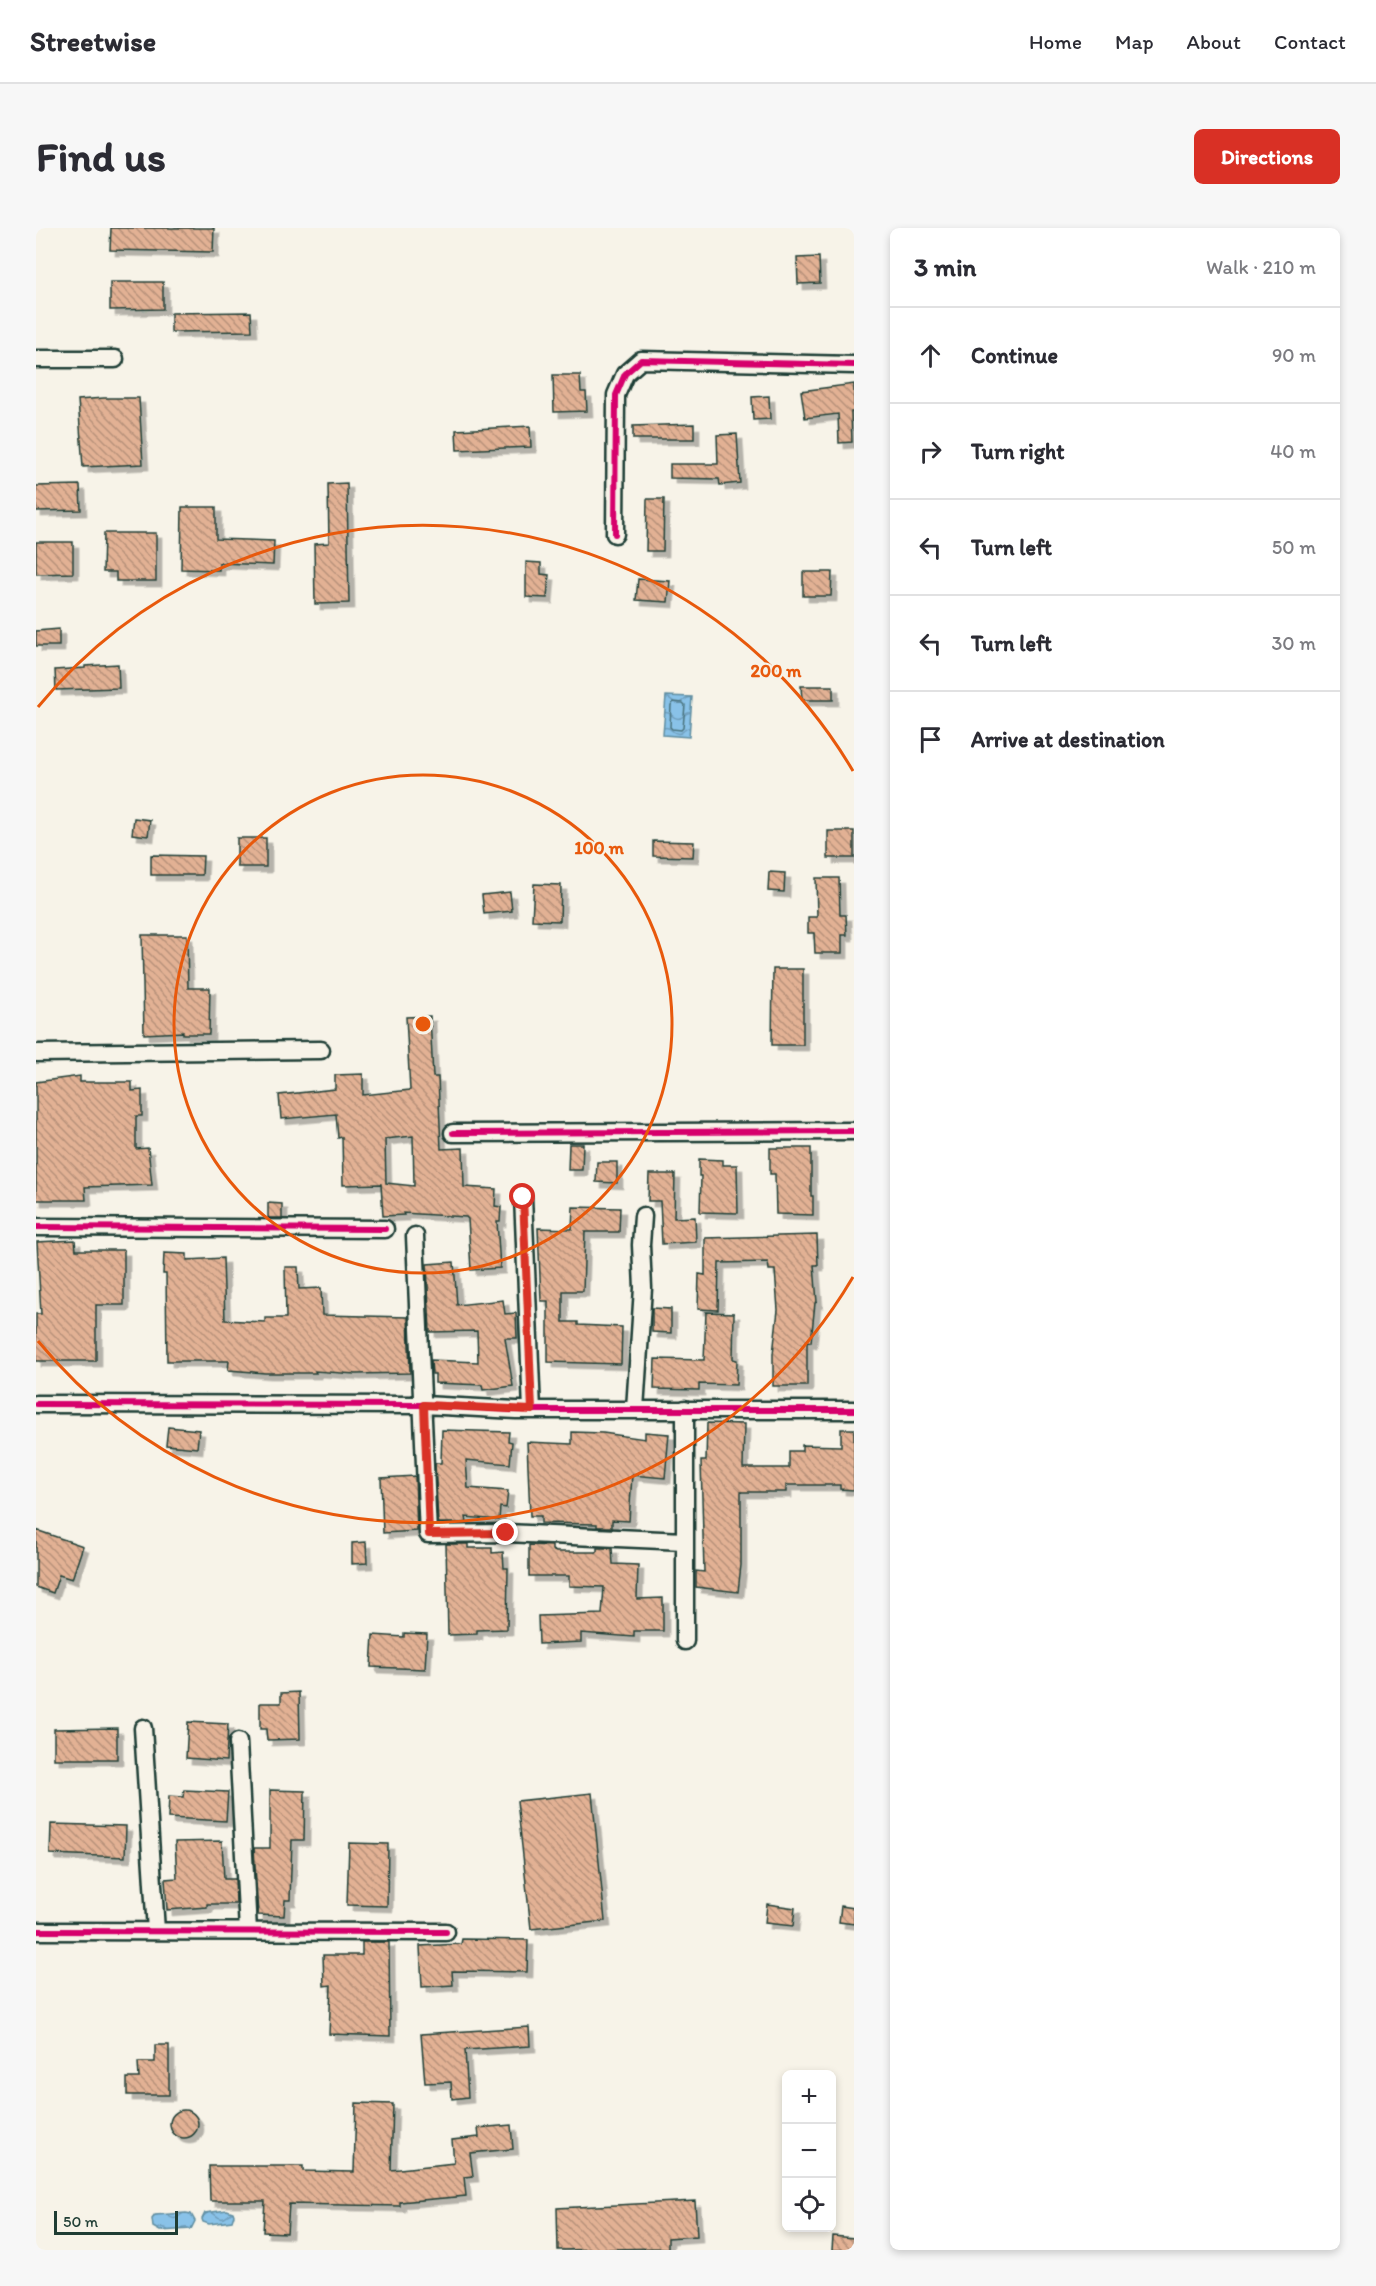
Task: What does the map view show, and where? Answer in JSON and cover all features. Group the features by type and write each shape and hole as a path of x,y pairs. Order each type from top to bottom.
{"street":[{"path":"36,359 115,359"},
{"path":"615,534 616,395 625,374 641,360 854,365"},
{"path":"36,1053 321,1050"},
{"path":"453,1133 854,1131"},
{"path":"523,1197 532,1410"},
{"path":"635,1409 643,1288 641,1245 643,1216"},
{"path":"36,1227 385,1229"},
{"path":"415,1236 429,1534 506,1533 684,1541"},
{"path":"36,1404 424,1405 532,1410 854,1410"},
{"path":"685,1409 685,1641"},
{"path":"144,1728 156,1930"},
{"path":"238,1742 248,1931"},
{"path":"36,1931 446,1932"}],"water":[{"path":"666,696 692,697 689,737 663,735"},
{"path":"227,2210 233,2212 232,2221 209,2224 203,2222 205,2213"},
{"path":"191,2214 195,2221 191,2229 160,2231 153,2227 152,2219 155,2215"}],"building":[{"path":"111,228 214,228 213,252 110,250"},
{"path":"819,257 820,283 798,284 797,258"},
{"path":"110,282 163,282 163,309 110,310"},
{"path":"251,312 252,331 171,332 171,313"},
{"path":"553,375 580,375 581,392 586,392 587,411 554,412"},
{"path":"854,384 854,412 851,412 852,442 839,443 838,414 805,418 801,391"},
{"path":"769,396 770,419 753,420 752,397"},
{"path":"139,398 143,464 83,467 78,400"},
{"path":"694,424 694,439 633,439 633,426"},
{"path":"530,426 531,447 457,450 456,430"},
{"path":"737,434 740,483 720,485 719,479 670,478 670,464 718,464 717,435"},
{"path":"347,483 349,603 315,604 314,544 329,543 328,484"},
{"path":"80,485 81,510 36,511 36,486"},
{"path":"647,499 664,499 663,551 646,551"},
{"path":"182,507 216,507 216,539 274,541 273,565 219,563 219,570 181,569"},
{"path":"104,533 156,533 156,581 116,581 116,572 103,572"},
{"path":"36,542 73,542 73,573 36,574"},
{"path":"526,562 541,563 541,574 549,575 547,598 526,597"},
{"path":"803,572 832,572 831,596 803,596"},
{"path":"638,579 670,581 668,602 636,600"},
{"path":"59,629 59,646 36,646 36,631"},
{"path":"118,664 119,688 56,690 55,670"},
{"path":"801,686 833,686 833,700 802,700"},
{"path":"134,818 150,820 148,836 132,834"},
{"path":"828,831 854,831 854,858 828,858"},
{"path":"237,838 266,838 266,867 237,867"},
{"path":"653,841 694,842 693,857 653,856"},
{"path":"151,855 203,856 202,875 151,875"},
{"path":"769,872 785,873 784,892 768,891"},
{"path":"816,878 839,878 840,915 846,915 847,935 842,935 842,953 815,953 814,933 808,933 808,917 817,917"},
{"path":"534,884 561,885 560,921 532,920"},
{"path":"510,892 512,911 484,914 482,895"},
{"path":"142,935 187,935 188,988 210,988 209,1034 183,1034 183,1032 144,1034"},
{"path":"773,969 803,969 803,1045 772,1045"},
{"path":"430,1016 433,1077 438,1077 441,1149 463,1148 464,1187 496,1189 495,1206 501,1207 500,1221 497,1221 500,1268 471,1270 468,1219 466,1217 403,1213 404,1215 383,1216 381,1184 343,1185 342,1137 338,1138 336,1114 281,1119 279,1095 335,1089 335,1075 363,1074 363,1095 410,1090 406,1017","holes":["413,1136 414,1186 386,1183 385,1139"]},
{"path":"80,1076 80,1082 132,1082 132,1091 142,1090 142,1116 136,1116 136,1149 148,1148 152,1185 85,1187 86,1200 36,1200 36,1082"},
{"path":"569,1144 583,1144 582,1170 568,1170"},
{"path":"770,1148 811,1148 813,1215 776,1214 775,1174 770,1174"},
{"path":"699,1159 723,1160 723,1165 737,1165 738,1213 700,1212"},
{"path":"597,1162 617,1162 617,1183 596,1182"},
{"path":"649,1174 675,1174 674,1218 695,1217 696,1242 662,1244 660,1201 648,1201"},
{"path":"268,1203 282,1204 282,1218 268,1218"},
{"path":"573,1207 620,1208 619,1232 585,1232 583,1291 563,1291 563,1322 622,1327 621,1364 548,1362 548,1301 541,1301 538,1228 572,1229"},
{"path":"817,1235 818,1265 814,1265 817,1302 815,1303 811,1342 807,1341 807,1386 773,1386 773,1354 778,1310 775,1270 769,1270 768,1262 719,1263 718,1310 698,1309 699,1274 705,1275 705,1238"},
{"path":"75,1240 76,1250 124,1250 124,1305 96,1305 96,1361 36,1361 36,1314 41,1314 37,1242"},
{"path":"164,1253 187,1254 187,1260 223,1258 225,1320 265,1322 265,1318 286,1318 285,1267 298,1267 299,1289 321,1288 322,1315 408,1317 410,1373 355,1374 315,1371 316,1373 265,1373 228,1370 229,1361 167,1361"},
{"path":"454,1262 457,1305 503,1300 505,1314 516,1313 517,1338 505,1338 513,1386 483,1390 482,1385 435,1383 431,1360 478,1362 477,1331 430,1332 427,1264"},
{"path":"652,1308 671,1309 671,1333 652,1332"},
{"path":"706,1312 734,1313 733,1359 737,1360 736,1385 699,1384 699,1390 654,1389 655,1359 704,1360"},
{"path":"707,1423 744,1424 743,1468 789,1468 789,1451 802,1451 802,1445 841,1446 841,1429 854,1429 854,1490 840,1489 840,1485 786,1485 786,1492 741,1492 741,1565 738,1592 696,1587 696,1571 704,1572 701,1461 706,1461"},
{"path":"168,1427 199,1430 197,1448 166,1445"},
{"path":"442,1430 509,1432 508,1441 512,1442 510,1464 466,1460 468,1488 508,1491 506,1508 500,1507 499,1520 466,1517 467,1523 438,1523 435,1463 441,1463"},
{"path":"572,1432 603,1433 645,1439 645,1432 669,1434 665,1478 632,1475 629,1521 612,1520 612,1527 597,1527 597,1524 541,1523 541,1516 530,1516 527,1442 572,1444"},
{"path":"415,1476 417,1531 383,1533 381,1478"},
{"path":"36,1530 83,1546 72,1579 59,1575 53,1593 36,1587"},
{"path":"366,1542 367,1563 352,1564 352,1543"},
{"path":"446,1544 468,1544 468,1548 492,1548 492,1553 503,1552 504,1568 508,1568 507,1629 477,1630 477,1634 448,1635"},
{"path":"529,1545 552,1546 552,1550 556,1552 597,1552 597,1548 612,1548 613,1564 638,1565 637,1599 663,1598 663,1631 634,1631 634,1637 581,1633 581,1642 539,1644 538,1616 602,1614 604,1587 569,1586 569,1576 529,1576"},
{"path":"404,1633 427,1634 425,1669 371,1667 373,1635 404,1637"},
{"path":"299,1692 300,1739 267,1740 266,1729 260,1729 260,1703 281,1703 281,1693"},
{"path":"188,1722 228,1724 226,1761 186,1758"},
{"path":"117,1728 117,1759 54,1759 54,1729"},
{"path":"184,1790 228,1792 226,1821 168,1818 169,1796 183,1797"},
{"path":"270,1790 305,1791 304,1840 292,1840 290,1900 285,1900 284,1916 258,1915 254,1848 270,1848"},
{"path":"592,1793 605,1921 531,1929 517,1801"},
{"path":"51,1824 126,1826 125,1857 50,1854"},
{"path":"222,1841 224,1879 235,1879 236,1904 207,1904 207,1907 167,1910 165,1879 177,1878 175,1842"},
{"path":"349,1843 388,1844 387,1906 347,1905"},
{"path":"767,1904 795,1908 793,1926 765,1923"},
{"path":"841,1906 854,1908 854,1924 839,1922"},
{"path":"462,1939 528,1940 527,1972 452,1971 453,1985 422,1987 420,1946 461,1944"},
{"path":"362,1942 389,1942 390,2036 329,2034 331,1985 324,1986 323,1955 362,1955"},
{"path":"529,2027 530,2046 465,2050 468,2097 452,2099 451,2082 425,2083 421,2034"},
{"path":"155,2045 169,2045 169,2095 127,2095 127,2078 139,2078 138,2062 155,2062"},
{"path":"356,2103 393,2104 391,2170 454,2163 452,2140 479,2137 478,2128 511,2125 513,2149 470,2153 473,2176 464,2177 466,2196 400,2202 400,2206 289,2204 287,2233 263,2232 265,2201 210,2201 209,2166 303,2166 303,2171 354,2172"},
{"path":"184,2110 194,2114 198,2124 194,2134 184,2138 174,2134 170,2124 174,2114"},
{"path":"695,2201 697,2236 668,2238 668,2248 558,2250 557,2208"},
{"path":"833,2236 854,2238 854,2250 832,2250"}],"cycle path":[{"path":"615,534 616,395 625,374 641,360 854,365"},
{"path":"453,1133 854,1131"},
{"path":"36,1227 385,1229"},
{"path":"36,1404 424,1405 516,1410 854,1410"},
{"path":"36,1931 446,1932"}],"route":[{"path":"506,1533 429,1534 424,1405 532,1410 523,1197"}]}
